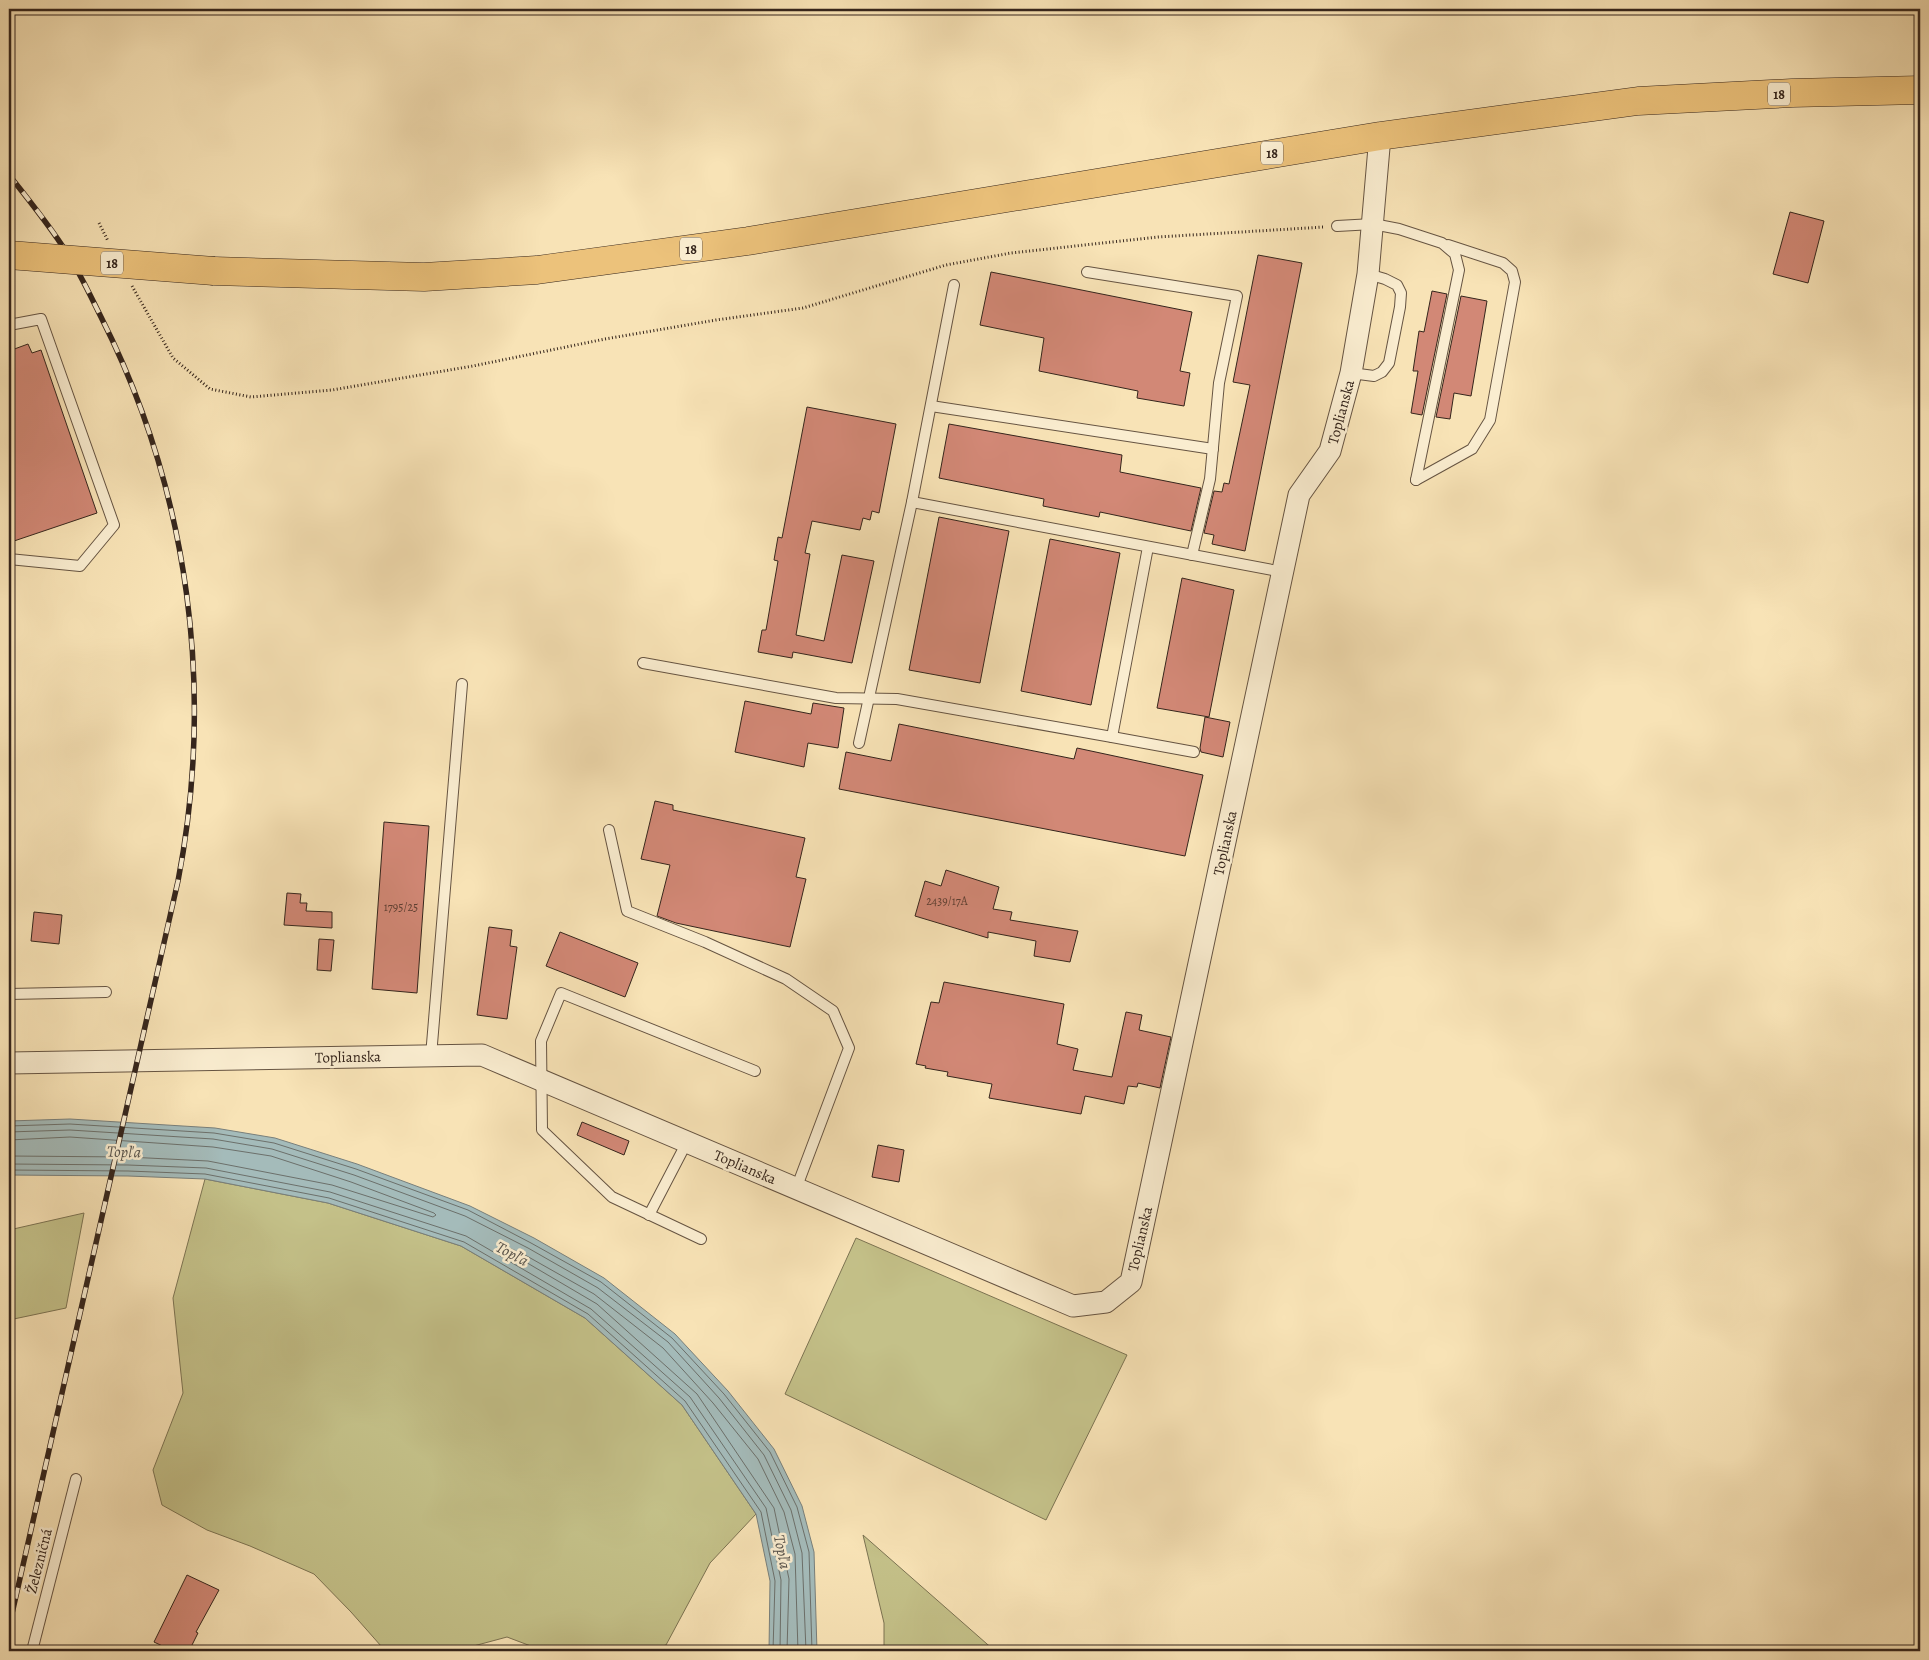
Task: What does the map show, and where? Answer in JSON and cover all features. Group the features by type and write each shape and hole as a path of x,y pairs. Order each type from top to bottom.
{"main road":[{"name":"18","path":"9,255 214,271 424,278 537,270 748,241 1380,136 1638,101 1792,93 1920,90"}],"street":[{"name":"Toplianska","path":"9,1063 482,1055 1072,1306 1106,1302 1131,1282 1299,495 1330,451 1351,373 1368,274 1380,136"}],"lane":[{"path":"1337,226 1372,224 1399,229 1442,243 1503,263 1512,271 1514,282 1490,420 1472,450 1416,480 1459,270 1455,254 1442,243"},
{"path":"1087,272 1238,296 1219,382 1210,479 1192,555"},
{"path":"1351,373 1374,376 1382,372 1389,364 1400,308 1401,293 1397,285 1368,274"},
{"path":"859,743 912,502 954,285"},
{"path":"9,325 41,319 114,525 80,566 9,559"},
{"path":"931,406 1213,448"},
{"path":"912,502 1283,572"},
{"path":"1112,737 1148,547"},
{"path":"643,663 836,698 897,698 1194,752"},
{"path":"431,1056 462,684"},
{"path":"609,830 627,910 705,942 786,979 833,1011 849,1048 796,1189"},
{"path":"9,994 106,992"},
{"path":"701,1239 612,1197 542,1130 541,1041 561,992 755,1071"},
{"path":"650,1215 687,1142"},
{"name":"Železničná","path":"32,1651 76,1479"}],"path":[{"path":"99,223 113,250"},
{"path":"131,285 173,358 210,389 251,397 332,390 473,366 707,321 803,308 946,265 1011,253 1158,238 1337,226"}],"shaded area":[{"path":"205,1179 328,1203 461,1246 585,1318 682,1405 756,1514 710,1563 666,1645 644,1651 544,1651 507,1637 455,1651 404,1651 381,1646 314,1574 250,1546 207,1530 162,1505 153,1470 183,1393 173,1298"},
{"path":"84,1213 66,1308 9,1320 9,1230"},
{"path":"856,1238 1127,1355 1046,1520 785,1394"},
{"path":"863,1535 995,1651 884,1651 884,1623"}],"water":[{"name":"Topľa","path":"70,1119 215,1128 275,1138 357,1164 470,1206 534,1238 604,1278 675,1334 728,1391 774,1449 802,1506 814,1552 817,1651 769,1651 770,1581 756,1514 682,1405 585,1318 461,1246 328,1203 205,1179 9,1175 9,1121"}],"building":[{"path":"1790,212 1824,221 1808,283 1773,274"},
{"path":"1258,255 1302,263 1245,551 1212,544 1214,535 1204,533 1214,491 1222,492 1224,483 1229,484 1250,385 1233,382"},
{"path":"991,272 1192,312 1180,371 1190,373 1184,406 1137,398 1138,391 1039,371 1044,338 980,325"},
{"path":"1432,291 1447,294 1422,415 1411,413 1418,371 1413,371 1419,331 1424,332"},
{"path":"1461,296 1487,301 1471,396 1454,393 1450,419 1436,417"},
{"path":"28,344 32,353 41,350 97,513 14,541 9,525 9,351"},
{"path":"807,407 896,424 879,513 872,511 870,520 863,518 860,530 812,521 805,553 810,554 796,635 824,641 842,555 874,561 852,663 793,652 792,658 758,652 762,630 766,630 778,561 774,560 778,537 782,538"},
{"path":"949,424 1122,455 1120,472 1201,488 1191,531 1100,512 1099,517 1043,506 1044,499 939,478"},
{"path":"939,517 1009,531 980,683 909,670"},
{"path":"1050,539 1120,553 1091,705 1021,691"},
{"path":"1182,578 1234,590 1209,717 1157,708"},
{"path":"745,701 811,714 813,703 844,708 838,748 808,743 804,767 735,752"},
{"path":"1205,717 1230,722 1223,757 1201,752"},
{"path":"899,724 1074,759 1077,748 1203,775 1185,856 839,789 846,752 891,761"},
{"path":"655,801 673,805 673,810 805,838 796,877 806,879 790,947 676,923 657,916 670,865 641,859"},
{"path":"384,822 429,826 417,993 372,989"},
{"path":"946,870 999,887 993,909 1012,912 1010,920 1078,931 1070,962 1034,956 1036,941 988,932 988,938 915,916 925,881 941,886"},
{"path":"287,893 301,894 300,903 307,903 306,911 332,912 332,928 284,925"},
{"path":"34,912 62,915 59,944 31,941"},
{"path":"489,927 512,930 510,946 517,947 507,1019 477,1015"},
{"path":"560,932 638,963 625,997 546,966"},
{"path":"319,939 334,940 331,971 317,970"},
{"path":"944,982 1064,1004 1057,1044 1078,1049 1073,1070 1112,1077 1126,1012 1142,1015 1139,1030 1171,1037 1160,1088 1138,1083 1137,1087 1128,1086 1124,1104 1085,1096 1081,1114 989,1098 992,1084 947,1076 948,1072 925,1068 926,1066 916,1064 931,1002 939,1003"},
{"path":"582,1122 629,1141 624,1155 577,1135"},
{"path":"878,1145 904,1150 899,1182 872,1177"},
{"path":"187,1575 219,1590 196,1632 198,1633 189,1651 173,1651 154,1642"}],"railway":[{"path":"9,175 54,233 81,276 131,383 155,452 174,522 186,593 193,664 194,737 189,809 178,881 9,1627"}]}
